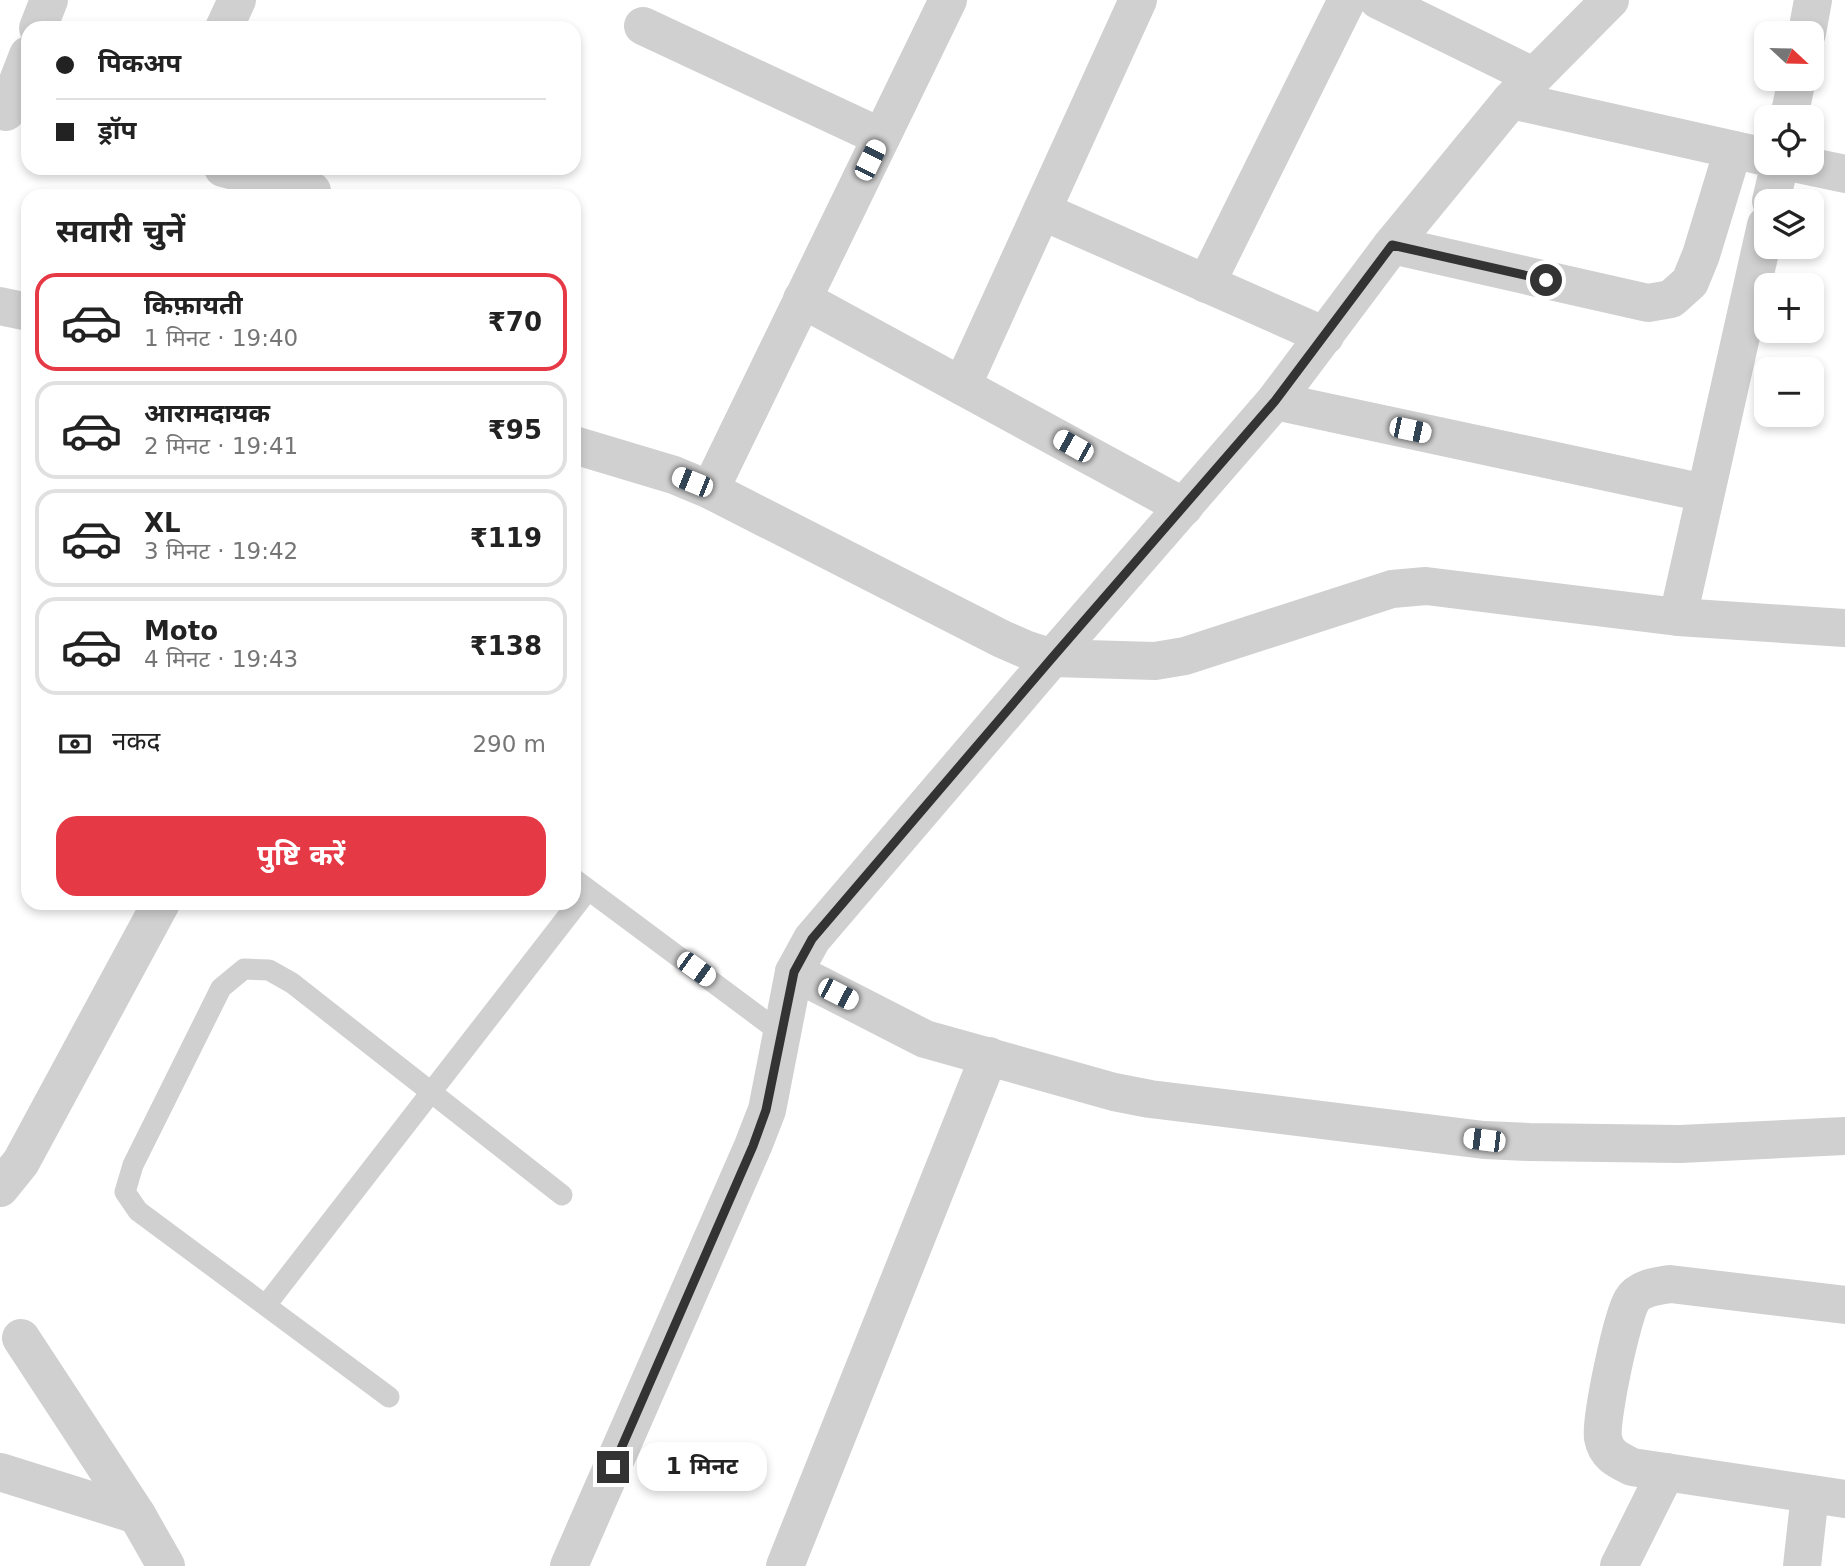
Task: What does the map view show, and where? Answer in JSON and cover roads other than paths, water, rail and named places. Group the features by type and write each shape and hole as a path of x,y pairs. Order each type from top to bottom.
{"street":[{"path":"41,21 49,0"},
{"path":"227,21 237,0"},
{"path":"710,489 948,0"},
{"path":"962,386 1138,0"},
{"path":"1206,284 1347,0"},
{"path":"1378,0 1522,88 1750,153 1690,282 1671,299 1648,303 1392,245"},
{"path":"569,1566 753,1146 766,1110 794,972 812,939 1275,401 1392,245 1522,88 1610,0"},
{"path":"1810,21 1814,0"},
{"path":"643,26 881,137"},
{"path":"11,113 21,79"},
{"path":"1824,170 1845,174"},
{"path":"250,175 304,189"},
{"path":"1042,211 1325,336"},
{"path":"1678,617 1758,259"},
{"path":"802,299 1184,507"},
{"path":"0,306 21,310"},
{"path":"1275,401 1705,493"},
{"path":"581,447 674,475 710,489 1002,639 1052,658 1155,661 1185,656 1392,589 1426,586 1678,617 1845,628"},
{"path":"0,1188 21,1161 157,910"},
{"path":"794,972 925,1039 1114,1092 1150,1099 1484,1140 1680,1144 1845,1136"},
{"path":"785,1566 989,1056"},
{"path":"1802,1566 1828,1497 1632,1467 1612,1457 1603,1439 1603,1418 1632,1298 1648,1287 1670,1284 1845,1305"},
{"path":"21,1338 166,1566"},
{"path":"0,1472 136,1515"},
{"path":"1619,1566 1666,1472"}],"lane":[{"path":"581,884 782,1033"},
{"path":"266,1305 432,1092 562,910"},
{"path":"389,1397 138,1212 125,1192 133,1165 221,988 244,969 269,971 292,983 562,1195"}]}
